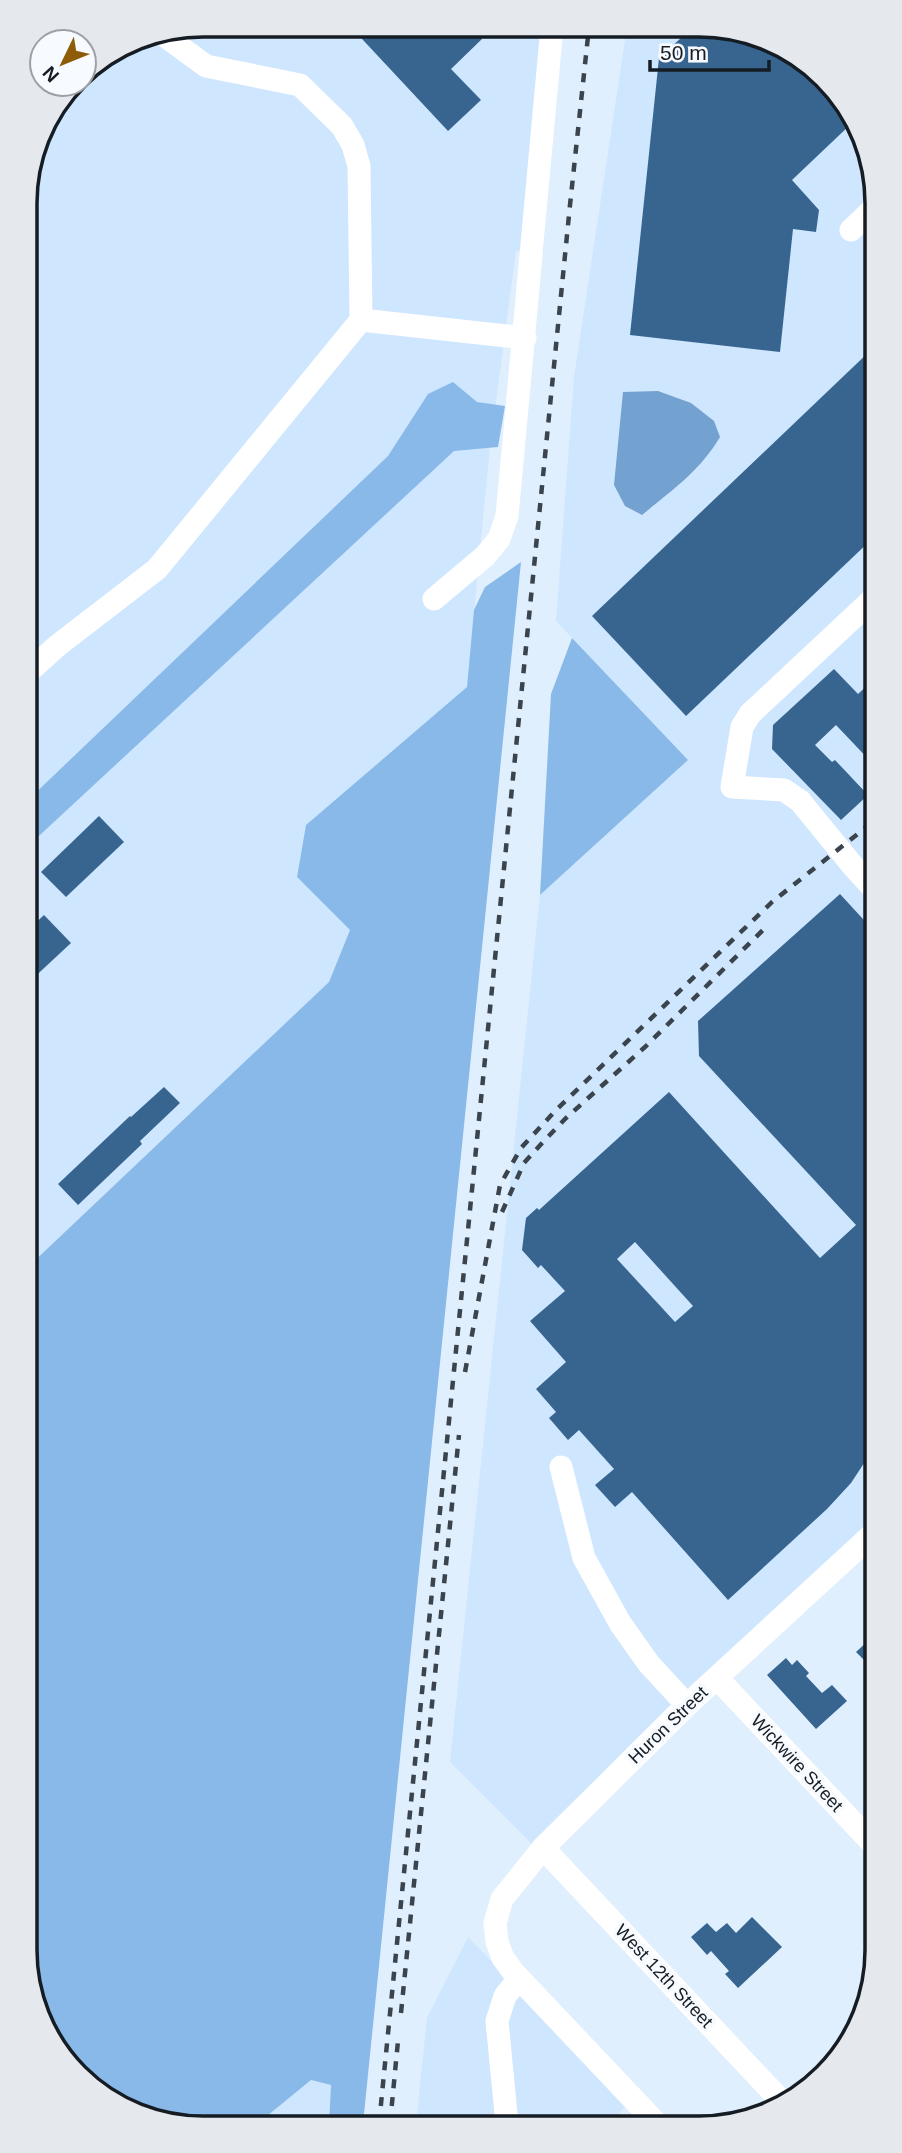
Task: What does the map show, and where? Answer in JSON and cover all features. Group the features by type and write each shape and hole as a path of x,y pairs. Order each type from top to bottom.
{"street":[{"path":"434,599 485,556 499,539 508,516 551,37"},
{"path":"37,664 157,569 361,320 359,166 353,145 342,126 300,85 206,66 171,40"},
{"path":"851,230 865,217"},
{"path":"361,320 525,338"},
{"path":"865,606 750,714 742,727 732,787 783,790 790,794 800,801 865,879"},
{"path":"561,1467 584,1558 620,1623 649,1664 688,1705"},
{"name":"Huron Street","path":"519,1979 503,1958 497,1942 495,1923 502,1899 543,1848 688,1705 865,1541"},
{"name":"Wickwire Street","path":"717,1678 865,1835"},
{"name":"West 12th Street","path":"543,1848 777,2097"},
{"path":"506,2116 497,2021 505,1996 519,1979 649,2116"}],"shaded area":[{"path":"202,37 562,37 543,254 516,251 490,447 467,687 306,825 297,877 350,930 329,982 37,1258 37,192 42,160 54,129 74,98 98,98 98,74 129,54 160,42"},
{"path":"625,37 721,38 753,46 792,65 817,85 843,120 853,139 864,181 865,1532 533,1845 450,1762 540,895 688,760 556,621 574,377"},
{"path":"453,382 477,402 505,406 498,447 454,451 37,838 37,791 388,456 428,394"},
{"path":"658,391 691,403 714,421 720,437 694,470 642,515 625,506 614,485 623,392"},
{"path":"521,562 364,2116 329,2116 331,2085 311,2080 267,2116 192,2116 170,2113 129,2099 85,2068 59,2033 49,2014 38,1972 37,1258 329,982 350,930 297,877 306,825 467,687 474,610 485,587"},
{"path":"572,638 688,760 540,895 551,694"},
{"path":"468,1937 629,2104 616,2116 417,2116 427,2018"},
{"path":"311,2080 331,2085 329,2116 267,2116"}],"building":[{"path":"360,37 480,37 482,39 451,69 481,100 448,131"},
{"path":"682,37 721,38 753,46 773,54 809,78 831,102 847,128 792,180 819,210 816,232 793,229 780,352 630,335 659,58"},
{"path":"865,356 865,546 686,716 592,616"},
{"path":"834,669 858,694 865,687 865,756 836,725 815,745 832,762 835,760 865,792 865,798 841,820 772,749 773,725"},
{"path":"99,816 124,842 66,897 41,872"},
{"path":"840,894 865,921 865,1462 851,1483 827,1509 728,1600 632,1492 615,1507 595,1485 614,1469 579,1430 568,1440 549,1418 556,1412 536,1389 566,1362 530,1321 565,1291 541,1265 538,1268 522,1250 526,1218 537,1208 539,1210 669,1092 820,1258 856,1225 699,1056 698,1021","holes":["635,1242 693,1306 675,1322 617,1259"]},
{"path":"44,915 71,943 37,975 37,922"},
{"path":"164,1087 180,1103 140,1141 142,1144 78,1205 58,1184"},
{"path":"865,1644 865,1661 856,1652"},
{"path":"786,1658 792,1665 797,1660 809,1673 806,1676 822,1693 832,1685 847,1701 816,1729 767,1675"},
{"path":"752,1917 782,1947 738,1988 725,1974 729,1971 711,1951 707,1955 691,1937 707,1923 716,1932 727,1923 736,1933"}],"railway":[{"path":"380,2116 588,37"},
{"path":"465,1372 500,1185 521,1148 557,1109 772,902 865,828"},
{"path":"502,1212 524,1163 543,1142 645,1047 767,926"},
{"path":"401,2013 459,1435"},
{"path":"391,2116 398,2041"}]}
